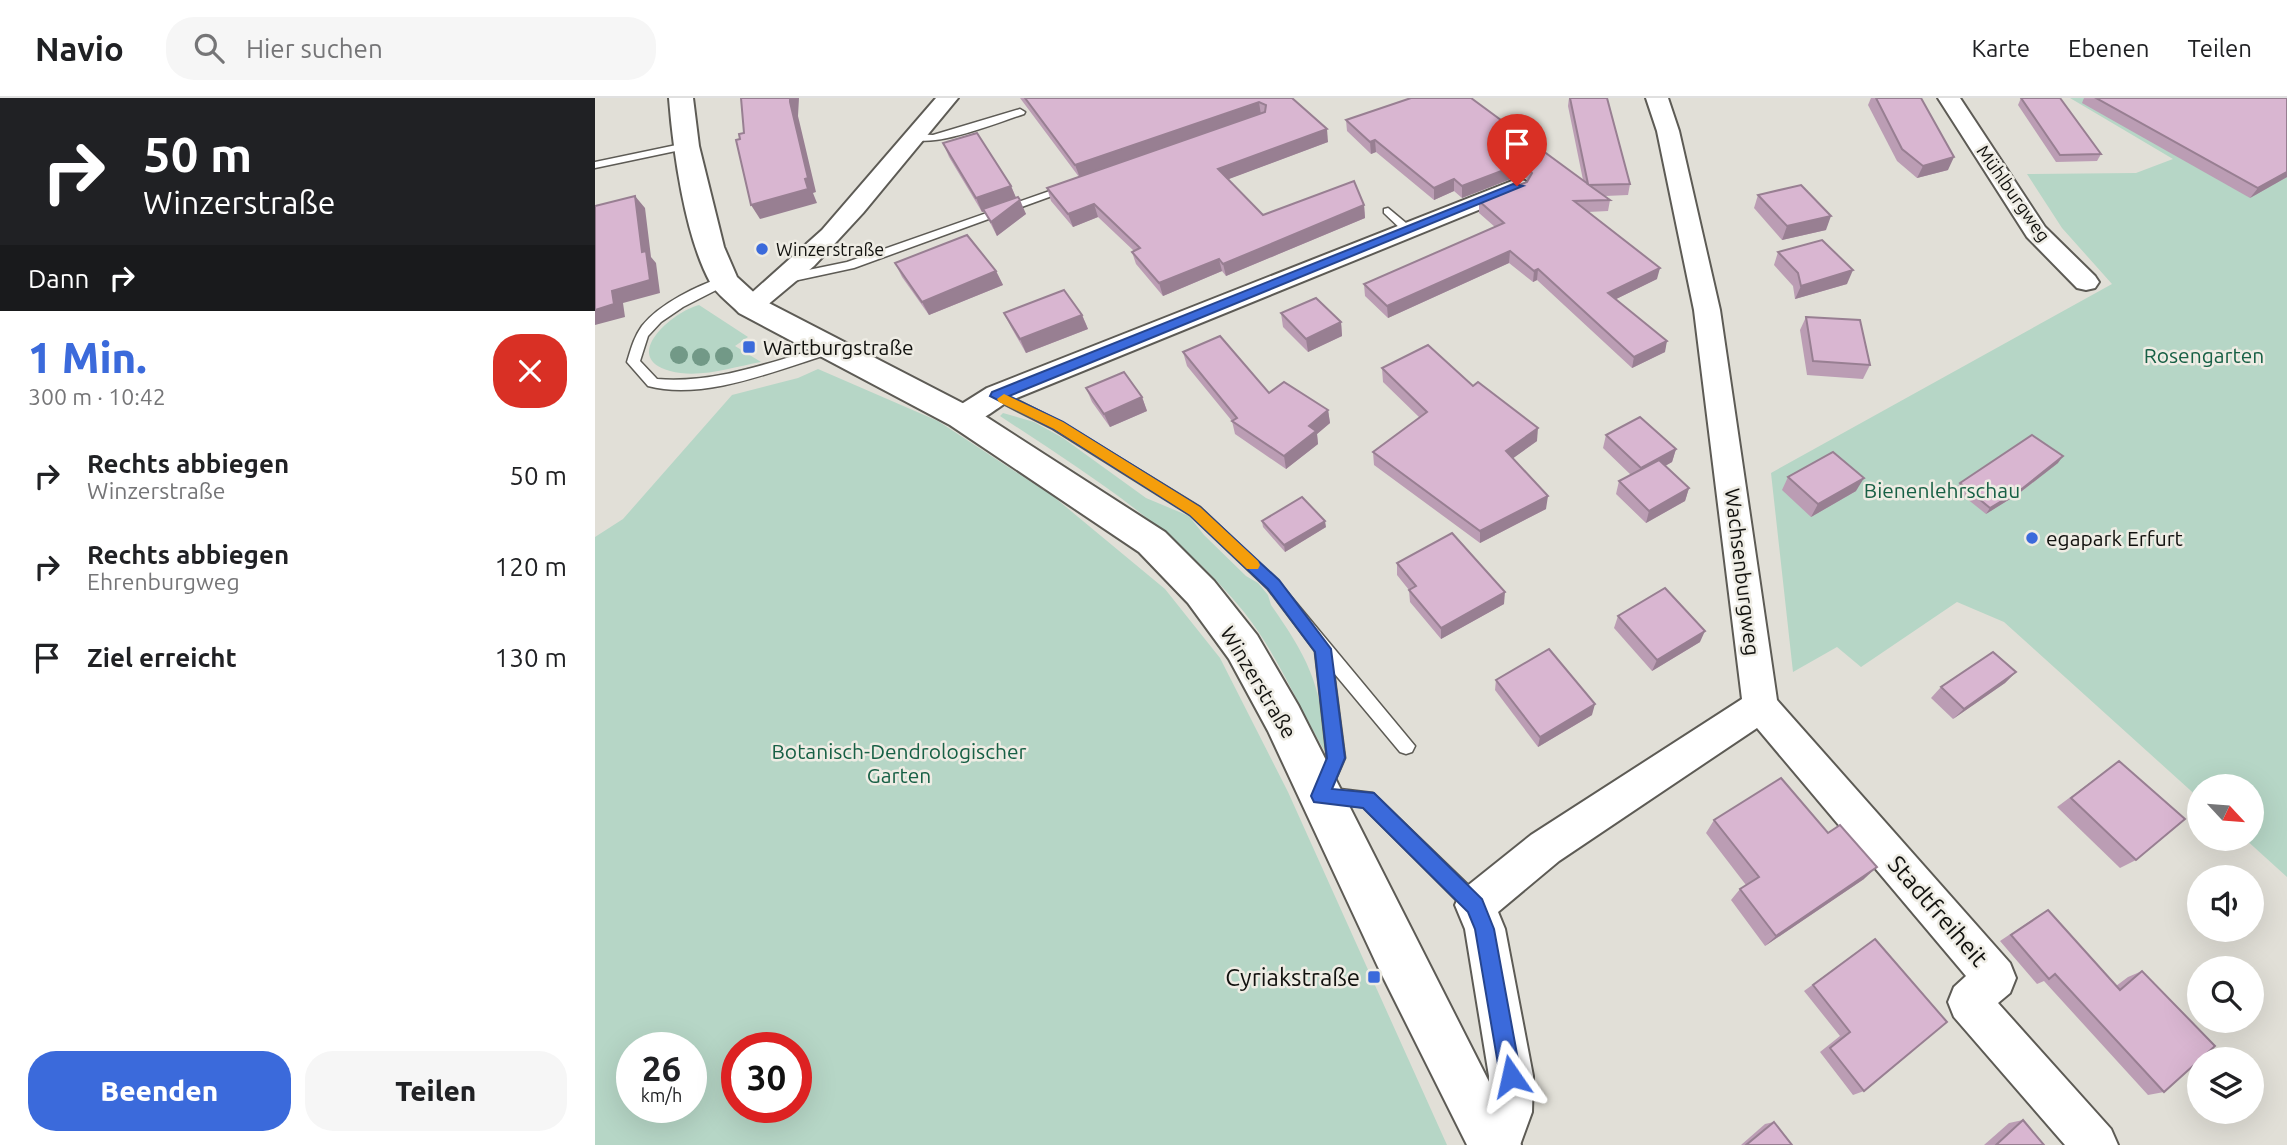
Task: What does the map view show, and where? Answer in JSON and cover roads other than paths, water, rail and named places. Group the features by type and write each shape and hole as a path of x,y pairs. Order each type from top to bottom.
{"street":[{"name":"Winzerstraße","path":"681,98 686,146 710,247 724,281 750,306 962,417 1152,542 1201,592 1243,647 1283,718 1496,1145"},
{"path":"750,306 789,278 821,246 947,98"},
{"name":"Wachsenburgweg","path":"1657,98 1668,131 1707,310 1760,706"},
{"name":"Mühlburgweg","path":"1949,98 2036,232 2086,282"},
{"path":"962,417 997,396 1517,186"},
{"path":"1496,1145 1510,1112 1511,1076 1485,929 1475,905 1545,848 1760,706"},
{"name":"Stadtfreiheit","path":"1760,706 1995,978 1969,1002 2095,1145"}],"lane":[{"path":"913,137 934,138 1020,112"},
{"path":"595,164 686,146"},
{"path":"789,278 851,265 1082,183"},
{"path":"1388,211 1408,230"},
{"path":"724,281 667,312 643,334 633,362 653,383 686,386 728,379 834,348"},
{"path":"997,396 1058,426 1195,511 1273,585 1323,649 1406,746"},
{"name":"Winzerstraße","path":"1320,796 1336,758 1323,649"},
{"path":"1320,796 1367,799 1475,905"}],"place":[{"name":"Winzerstraße","path":"762,249"},
{"name":"Wartburgstraße","path":"749,347"},
{"name":"egapark Erfurt","path":"2032,538"},
{"name":"Cyriakstraße","path":"1374,977"}],"park label":[{"name":"Rosengarten","path":"2204,355"},
{"name":"Bienenlehrschau","path":"1942,490"},
{"name":"Botanisch-Dendrologischer Garten","path":"899,763"}]}
